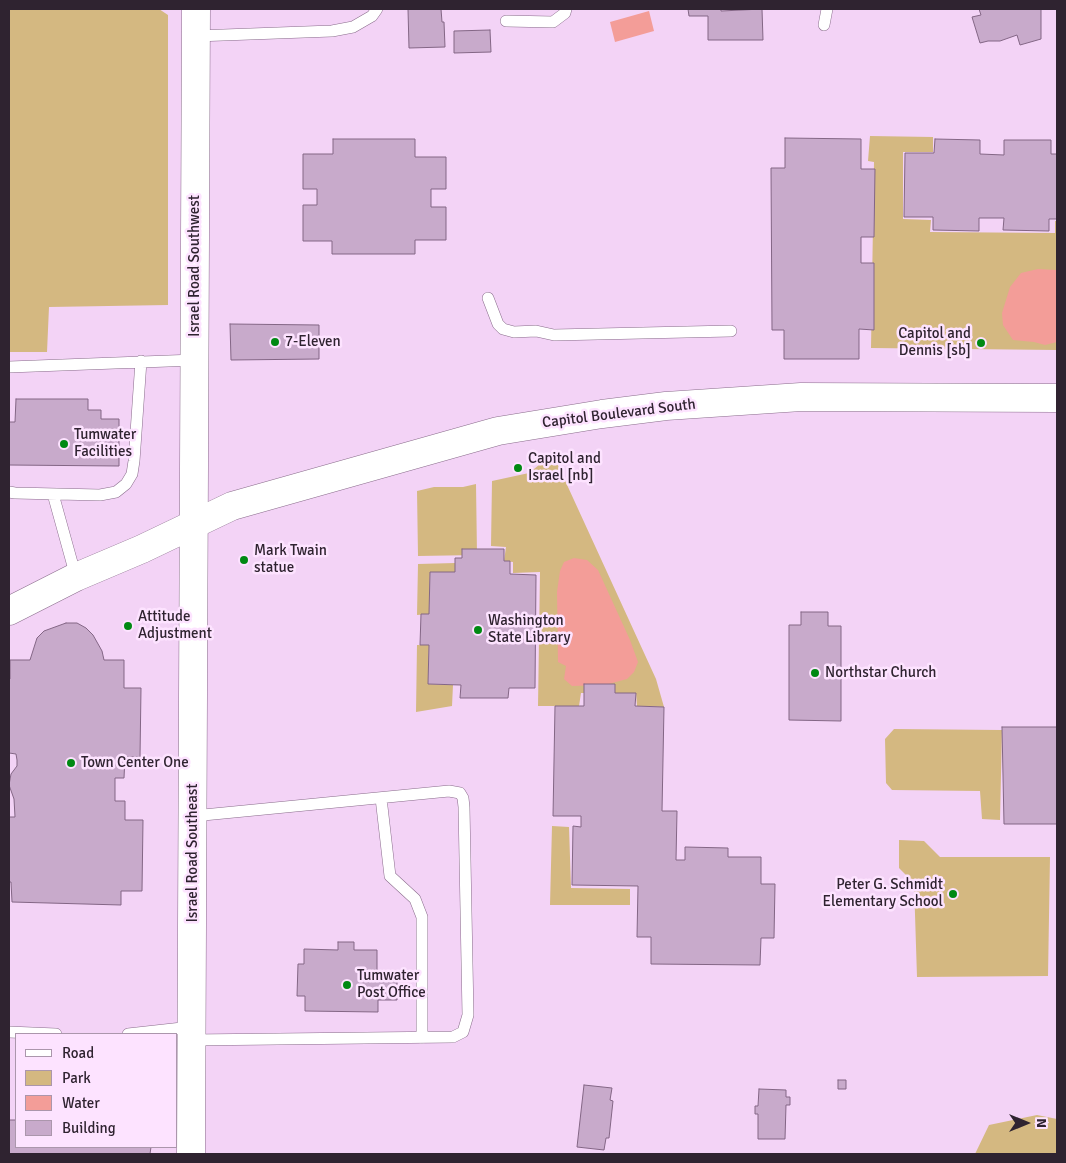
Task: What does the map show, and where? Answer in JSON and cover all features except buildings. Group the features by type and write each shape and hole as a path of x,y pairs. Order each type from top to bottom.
{"street":[{"name":"Israel Road Southwest","path":"195,523 196,9"},
{"name":"Capitol Boulevard South","path":"9,611 76,577 142,549 232,506 498,431 602,414 666,406 802,397 974,396 1057,398"},
{"name":"Israel Road Southeast","path":"191,1154 195,523"}],"lane":[{"path":"196,36 332,31 353,27 372,16 377,9"},
{"path":"506,21 553,22 565,13 566,9"},
{"path":"824,26 827,9"},
{"path":"488,298 498,324 503,329 514,332 536,331 554,335 730,331"},
{"path":"9,366 195,360"},
{"path":"9,492 15,494 100,495 116,492 126,484 132,474 134,461 141,362"},
{"path":"53,494 76,577"},
{"path":"178,1034 447,1038 463,1032 468,1015 463,798 460,793 449,791 193,816"},
{"path":"381,798 390,876 415,899 422,917 422,1038"},
{"path":"9,1032 32,1033"}],"green space":[{"path":"9,9 159,9 168,15 168,305 49,307 47,352 9,352"},
{"path":"870,136 933,137 933,152 903,152 903,219 931,220 930,232 1055,233 1055,221 1057,221 1057,350 871,348 874,162 868,161"},
{"path":"557,463 656,679 664,707 637,706 636,693 581,693 579,706 538,706 540,572 513,573 513,562 504,561 506,547 491,546 492,481 529,473 539,465"},
{"path":"476,484 477,555 418,556 417,491 434,487 463,487"},
{"path":"455,563 455,572 430,572 429,614 417,615 418,564"},
{"path":"417,645 429,645 428,684 453,685 452,706 416,712"},
{"path":"894,729 1002,730 1000,820 982,819 980,791 892,790 886,783 885,739"},
{"path":"552,826 569,827 571,888 630,889 630,905 550,905"},
{"path":"899,840 924,841 940,857 1050,857 1048,976 917,977 914,883 899,868"},
{"path":"1037,1115 1057,1119 1057,1154 975,1154 989,1125"}],"water":[{"path":"649,11 654,31 615,42 610,22"},
{"path":"1038,269 1057,270 1057,342 1045,345 1013,340 1003,325 1002,313 1010,287 1021,273"},
{"path":"574,558 587,560 598,570 630,640 638,662 634,672 627,679 605,685 572,686 564,679 566,666 558,662 557,592 560,571 564,562"}],"place":[{"name":"7-Eleven","path":"275,342"},
{"name":"Capitol and Dennis [sb]","path":"981,343"},
{"name":"Tumwater Facilities","path":"64,444"},
{"name":"Capitol and Israel [nb]","path":"518,468"},
{"name":"Mark Twain statue","path":"244,560"},
{"name":"Attitude Adjustment","path":"128,626"},
{"name":"Washington State Library","path":"478,630"},
{"name":"Northstar Church","path":"815,673"},
{"name":"Town Center One","path":"71,763"},
{"name":"Peter G. Schmidt Elementary School","path":"953,894"},
{"name":"Tumwater Post Office","path":"347,985"}]}
